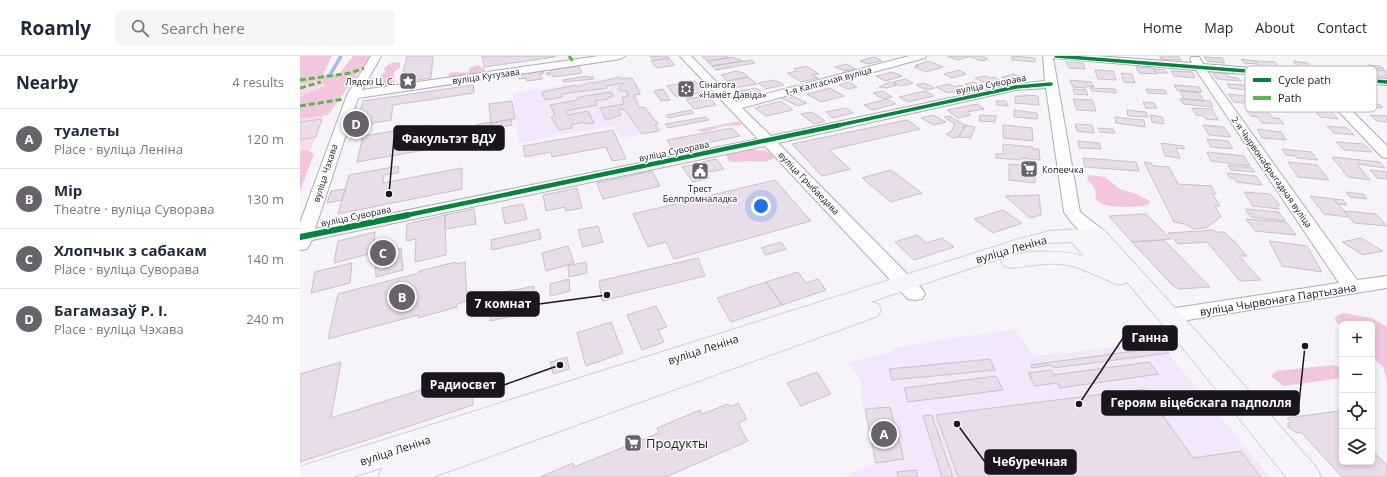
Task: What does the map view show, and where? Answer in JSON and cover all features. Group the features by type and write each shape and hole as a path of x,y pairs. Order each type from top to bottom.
{"main road":[{"name":"вуліца Леніна","path":"910,288 1060,249 1088,236"},
{"name":"вуліца Леніна","path":"311,477 476,436 910,288 1026,243 1050,237 1088,236"},
{"path":"1088,236 1123,282 1134,293 1169,316"},
{"path":"1088,236 1169,316 1305,477"},
{"path":"1012,261 1045,257 1065,258 1087,262 1123,282"},
{"name":"вуліца Леніна","path":"394,477 476,436"}],"street":[{"name":"вуліца Чэхава","path":"301,240 353,95 376,56"},
{"name":"вуліца Кутузава","path":"353,95 620,56"},
{"name":"вуліца Грыбаедава","path":"685,56 910,288"},
{"name":"1-я Калгасная вуліца","path":"734,106 921,56"},
{"path":"1048,56 1051,84 1072,212 1088,236"},
{"path":"1056,56 1197,62 1245,68"},
{"name":"2-я Чырвонабрыгадная вуліца","path":"1197,62 1352,288"},
{"path":"1377,81 1387,82"},
{"name":"вуліца Суворава","path":"301,240 1016,87 1051,84"},
{"path":"1346,112 1387,154"},
{"name":"вуліца Чырвонага Партызана","path":"1169,316 1387,282"}],"shaded area":[{"path":"300,56 326,83 328,103 300,177"},
{"path":"300,56 332,56 323,75 339,74 353,56 370,56 328,115 300,119 300,97 324,86 322,80 300,84"},
{"path":"391,63 400,63 400,68 394,72 395,83 385,87 375,85 381,79 380,76 385,72 384,68"},
{"path":"478,65 485,69 484,72 451,78 448,75 453,73 469,72 469,68"},
{"path":"629,75 642,91 637,97 641,106 647,107 664,130 623,138 613,125 519,143 513,93"},
{"path":"740,122 742,124 721,127 703,132 696,130"},
{"path":"307,150 314,154 300,191 300,151"},
{"path":"739,150 764,151 768,152 774,158 764,162 729,161 726,155 729,152"},
{"path":"1089,175 1105,177 1120,189 1136,194 1150,201 1148,205 1128,207 1105,205 1096,199 1095,189 1087,179"},
{"path":"1343,313 1372,318 1387,327 1387,382 1383,367 1375,360 1375,321 1339,321 1339,326 1334,318"},
{"path":"1014,329 1034,356 1159,342 1270,477 841,477 874,464 860,381 848,362 890,353 891,348"},
{"path":"1333,365 1339,367 1339,378 1283,386 1271,376 1276,371"}],"building":[{"path":"407,56 433,56 431,78 401,82"},
{"path":"482,56 555,56 555,57 484,67"},
{"path":"650,56 667,56 669,58 653,60"},
{"path":"702,56 727,56 729,58 707,61"},
{"path":"947,56 965,56 969,57 958,60"},
{"path":"969,56 983,56 988,59 981,61"},
{"path":"1012,56 1035,58 1035,62 1012,60"},
{"path":"1160,56 1178,56 1181,60 1161,59"},
{"path":"732,57 743,61 712,66 707,61"},
{"path":"874,57 882,61 867,64 860,61"},
{"path":"1204,57 1222,58 1225,63 1207,61"},
{"path":"669,58 675,65 657,68 651,61"},
{"path":"1241,59 1255,61 1258,64 1244,63"},
{"path":"751,60 755,63 716,70 712,66"},
{"path":"929,61 943,67 926,72 914,67 919,66 916,65"},
{"path":"1255,61 1275,62 1278,66 1259,66"},
{"path":"1293,61 1308,63 1311,66 1297,66"},
{"path":"1066,62 1083,63 1085,69 1069,68"},
{"path":"846,64 855,69 844,71 835,67"},
{"path":"1368,65 1380,66 1384,69 1377,68 1377,66"},
{"path":"579,66 582,73 553,77 552,74 547,75 546,73 551,72 551,70"},
{"path":"806,66 819,74 812,75 818,78 801,82 787,73 797,71 794,69"},
{"path":"1136,67 1153,68 1157,74 1139,73"},
{"path":"1154,69 1165,70 1168,73 1156,73"},
{"path":"959,70 966,74 952,78 944,74"},
{"path":"1095,70 1113,71 1116,80 1098,79"},
{"path":"1377,70 1387,71 1387,77 1377,75"},
{"path":"543,71 544,73 540,74 542,79 527,81 526,78 519,79 518,75"},
{"path":"736,71 744,73 748,77 727,81 721,75"},
{"path":"1171,71 1192,72 1195,78 1174,76"},
{"path":"893,72 902,76 885,81 876,76"},
{"path":"1212,72 1227,74 1229,77 1238,78 1241,81 1217,79"},
{"path":"1121,73 1132,74 1135,83 1124,82"},
{"path":"1014,74 1023,78 1011,81 1002,77"},
{"path":"587,76 593,77 594,79 564,82 563,80"},
{"path":"986,76 991,78 994,77 1003,82 989,85 975,78"},
{"path":"620,77 621,79 632,78 640,94 634,95 639,108 644,107 658,124 655,125 659,131 642,134 624,109 618,110 621,115 606,120 600,108 624,104 622,97 628,96 626,91 620,91 618,88 623,83 606,86 607,88 562,94 562,97 545,100 542,92 576,85 577,87 592,82 594,83"},
{"path":"748,77 757,84 734,88 727,81"},
{"path":"905,79 913,83 901,86 893,82"},
{"path":"775,80 784,85 766,89 758,83"},
{"path":"1070,80 1091,82 1094,87 1073,87"},
{"name":"Сінагога «Намёт Давіда»","path":"695,81 705,92 676,97 667,86"},
{"path":"849,82 857,87 848,89 839,85"},
{"path":"890,82 897,85 887,88 879,87"},
{"path":"974,82 983,87 974,89 965,84"},
{"path":"924,83 935,88 927,90 916,85"},
{"path":"949,84 955,87 961,85 967,89 948,93 936,87"},
{"path":"1227,84 1244,85 1245,90 1230,88"},
{"path":"473,85 474,93 393,105 391,120 356,126 363,101"},
{"path":"1174,85 1199,87 1202,92 1177,90"},
{"path":"756,88 761,91 745,95 740,91"},
{"path":"830,88 844,96 821,102 807,94"},
{"path":"1090,88 1115,89 1116,93 1092,91"},
{"path":"663,89 670,100 661,101 654,91"},
{"path":"1073,89 1086,90 1088,95 1075,94"},
{"path":"1146,89 1165,90 1167,94 1148,93"},
{"path":"883,91 892,97 883,99 873,93"},
{"path":"925,91 934,96 908,102 899,97"},
{"path":"1180,91 1199,93 1204,101 1184,99"},
{"path":"611,92 613,96 608,97 608,99 595,101 597,105 566,111 568,115 588,111 594,123 586,124 585,122 571,125 572,128 559,130 551,117 555,116 550,105 577,100 577,98 585,96"},
{"path":"1228,94 1245,96 1245,103 1234,102"},
{"path":"790,95 807,103 798,106 781,98"},
{"path":"707,96 716,105 694,109 686,99"},
{"path":"1015,96 1038,96 1039,105 1015,103"},
{"path":"887,99 896,104 872,110 864,105"},
{"path":"1073,99 1092,100 1096,111 1077,110"},
{"path":"1180,99 1210,101 1213,107 1183,104"},
{"path":"512,101 515,119 491,123 489,104"},
{"path":"781,101 793,110 766,116 755,108"},
{"path":"996,101 1006,101 1008,106 997,105"},
{"path":"1143,102 1154,103 1157,108 1146,108"},
{"path":"977,104 984,109 967,112 971,115 958,118 947,110"},
{"path":"1377,104 1383,107 1380,107 1381,108 1377,107"},
{"path":"846,108 853,113 832,118 826,112"},
{"path":"1192,108 1212,109 1218,120 1206,119 1204,116 1196,115"},
{"path":"691,110 694,113 668,118 666,115"},
{"path":"1014,110 1037,113 1038,119 1014,117"},
{"path":"1127,110 1146,112 1148,117 1128,116"},
{"path":"812,112 825,121 814,124 801,114"},
{"path":"1248,112 1268,112 1273,118 1279,118 1284,124 1262,123 1257,117 1251,116"},
{"path":"1316,112 1332,112 1338,119 1320,117"},
{"path":"933,115 946,122 934,125 921,118"},
{"path":"980,115 996,116 995,122 979,121"},
{"path":"1150,115 1162,117 1164,124 1152,122"},
{"path":"1370,115 1387,116 1387,122 1377,121"},
{"path":"949,116 965,125 959,137 953,138 946,134 951,132 955,124 944,117"},
{"path":"706,117 709,120 668,128 665,124"},
{"path":"1115,117 1144,120 1145,127 1116,123"},
{"path":"322,119 316,137 300,140 300,122"},
{"path":"511,119 512,125 491,129 491,123"},
{"path":"907,120 920,129 829,150 850,169 822,176 792,144"},
{"path":"491,122 491,128 475,131 475,125"},
{"path":"1075,124 1092,125 1094,133 1077,131"},
{"path":"431,125 430,149 357,162 363,136"},
{"path":"965,125 975,127 971,138 959,137"},
{"path":"1003,125 1032,128 1033,141 1003,138"},
{"path":"1203,125 1224,127 1231,137 1209,135"},
{"path":"1327,126 1347,128 1354,135 1334,133"},
{"path":"732,128 740,136 673,150 667,140"},
{"path":"1098,128 1113,129 1115,133 1100,132"},
{"path":"1257,129 1281,132 1286,140 1262,138"},
{"path":"613,130 626,159 612,161 606,147 552,157 551,152 525,157 523,146"},
{"path":"1207,139 1228,141 1233,149 1211,147"},
{"path":"1078,141 1099,143 1101,149 1079,148"},
{"path":"1336,142 1364,144 1372,152 1344,150"},
{"path":"1161,143 1183,146 1185,149 1176,148 1180,158 1165,156"},
{"path":"1003,144 1039,149 1040,160 996,158 996,154 1003,154"},
{"path":"1282,149 1311,152 1318,160 1297,158 1295,156 1286,155"},
{"path":"1207,152 1244,156 1250,166 1211,161"},
{"path":"1332,157 1380,162 1385,168 1357,164 1370,180 1348,177"},
{"path":"1083,158 1136,162 1139,171 1085,167"},
{"name":"Трест Белпромналадка","path":"716,159 724,169 705,173 709,178 693,182 682,167"},
{"path":"1144,162 1151,163 1153,166 1169,167 1178,184 1211,186 1216,194 1212,193 1220,206 1215,206 1221,217 1206,228 1193,229 1185,224 1174,222"},
{"path":"1288,162 1317,165 1329,180 1298,177"},
{"path":"1009,164 1035,166 1035,183 1009,180"},
{"path":"1228,165 1252,168 1255,172 1231,170"},
{"path":"399,166 398,173 384,175 383,183 462,168 462,189 338,214 349,175"},
{"path":"891,170 922,193 891,202 862,178"},
{"path":"1370,170 1387,172 1387,179 1377,178"},
{"path":"652,171 660,186 603,199 597,183"},
{"path":"1227,173 1256,176 1262,185 1236,182 1234,178 1230,178"},
{"path":"775,180 811,221 674,259 666,242 648,247 633,214"},
{"path":"577,188 582,208 566,211 565,207 546,211 543,195"},
{"path":"346,189 342,200 327,203 331,191"},
{"path":"1244,192 1270,194 1280,205 1277,206 1279,209 1253,206"},
{"path":"1346,192 1363,194 1367,199 1350,197"},
{"path":"1039,195 1041,215 1030,218 1005,196"},
{"path":"1310,196 1334,199 1349,217 1324,214"},
{"path":"1334,199 1343,200 1347,205 1338,204"},
{"path":"523,204 527,219 505,224 502,208"},
{"path":"474,209 476,224 445,229 445,215"},
{"path":"1245,209 1279,212 1285,221 1251,217"},
{"path":"1003,210 1022,223 993,233 974,219"},
{"path":"1344,211 1376,214 1387,226 1354,223"},
{"path":"1146,214 1171,239 1132,242 1109,216"},
{"path":"445,215 446,255 415,262 416,239 406,241 407,224"},
{"path":"1246,219 1286,222 1296,235 1255,231"},
{"path":"598,226 603,242 583,247 578,230"},
{"path":"539,229 541,239 492,250 491,240"},
{"path":"1214,230 1216,232 1224,232 1234,241 1247,256 1239,256 1261,280 1240,281 1207,242 1178,244 1168,233"},
{"path":"375,232 373,253 334,263 338,241"},
{"path":"917,235 926,243 942,238 954,247 914,260 895,242"},
{"path":"1361,238 1383,251 1363,255 1342,242"},
{"path":"1164,240 1210,287 1179,289 1172,285 1132,242"},
{"path":"1269,241 1307,246 1322,272 1282,266"},
{"path":"781,242 786,249 766,255 761,248"},
{"path":"568,246 574,263 546,271 542,253"},
{"path":"401,248 403,270 376,277 375,255"},
{"path":"698,258 705,276 602,301 599,281"},
{"path":"456,262 456,264 465,262 467,301 457,304 457,307 418,318 418,315 328,339 338,294"},
{"path":"586,262 587,273 569,277 568,266"},
{"path":"352,263 350,283 311,293 315,272"},
{"path":"798,272 806,283 818,279 826,290 782,305 766,282"},
{"path":"569,279 570,291 550,296 550,284"},
{"path":"766,282 782,305 731,322 717,298"},
{"path":"534,286 533,312 490,321 494,294"},
{"path":"656,306 667,327 658,330 664,342 642,350 627,315"},
{"path":"611,322 623,353 586,366 577,333"},
{"path":"1164,347 1169,353 1053,368 1051,365 1032,368 1031,365"},
{"path":"567,357 569,369 553,374 550,362"},
{"path":"990,359 995,370 892,380 889,369"},
{"path":"341,362 331,418 472,374 473,405 300,462 300,374"},
{"path":"1149,362 1159,374 1060,388 1057,383 1035,386 1028,373 1052,370 1054,375"},
{"path":"817,372 831,394 801,406 787,383"},
{"path":"996,376 1003,390 908,402 904,388"},
{"path":"1144,389 1193,458 1241,451 1261,477 958,477 936,415"},
{"path":"738,403 747,419 738,423 748,441 666,477 540,477 573,463 574,467 659,433 657,428 700,410 702,414 728,404 730,407"},
{"path":"890,407 904,459 876,463 865,409"},
{"path":"1339,411 1339,465 1375,465 1375,454 1387,465 1387,477 1342,477 1301,432 1297,433 1288,427 1288,423 1292,422 1287,418"},
{"path":"932,415 953,477 942,477 923,416"},
{"path":"916,470 918,477 898,477 897,472"}],"waterway":[{"path":"330,75 341,56"}],"marked path":[{"path":"569,56 574,63"},
{"path":"300,80 351,73 364,68"},
{"path":"300,88 321,82"},
{"path":"300,106 344,99"}],"cycle path":[{"path":"1056,56 1245,71"},
{"path":"1377,81 1387,82"},
{"path":"300,237 768,141 1016,87 1051,84"}],"place":[{"name":"Лядскі Ц. С.","path":"408,81"},
{"name":"Сінагога «Намёт Давіда»","path":"686,89"},
{"name":"Багамазаў Р. І.","path":"356,124"},
{"name":"Копеечка","path":"1029,169"},
{"name":"Трест Белпромналадка","path":"700,171"},
{"name":"Факультэт ВДУ","path":"389,194"},
{"name":"Хлопчык з сабакам","path":"383,253"},
{"name":"7 комнат","path":"607,295"},
{"name":"Мір","path":"402,297"},
{"name":"Героям віцебскага падполля","path":"1305,346"},
{"name":"Радиосвет","path":"560,365"},
{"name":"Ганна","path":"1079,404"},
{"name":"Чебуречная","path":"957,424"},
{"name":"туалеты","path":"884,434"},
{"name":"Продукты","path":"633,443"}]}
